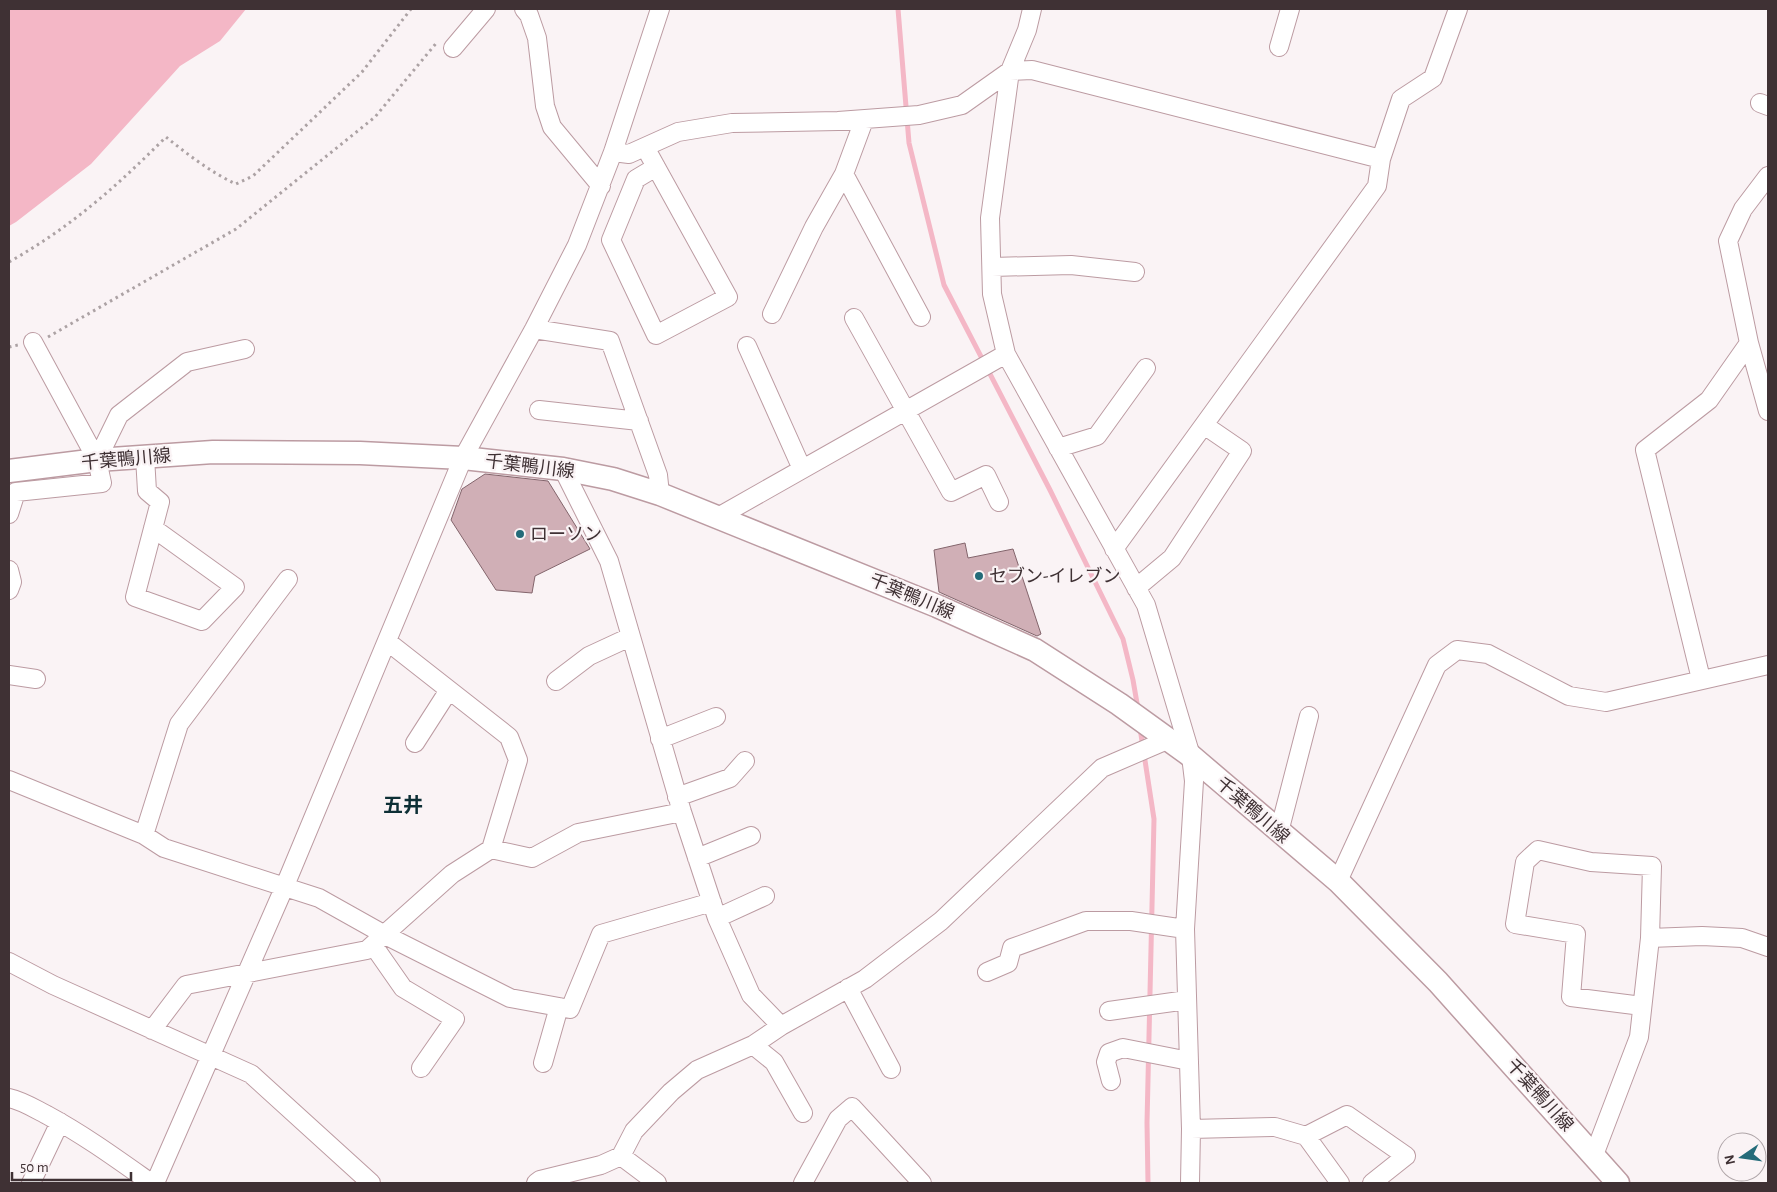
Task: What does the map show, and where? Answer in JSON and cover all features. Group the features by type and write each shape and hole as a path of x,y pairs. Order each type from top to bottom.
{"main road":[{"name":"千葉鴨川線","path":"9,471 98,460 212,452 360,453 463,458 563,469 614,479 660,494 937,606 1035,650 1119,704 1191,756 1338,881 1438,982 1618,1183"}],"street":[{"path":"448,42 486,9"},
{"path":"524,9 529,15 537,38 546,106 552,127 601,186"},
{"path":"155,1183 284,888 463,458 534,329 577,245 613,152 660,9"},
{"path":"1032,9 1027,30 1010,71 990,218 992,294 1006,354 1146,605 1191,756 1194,781 1185,929 1191,1129 1190,1183"},
{"path":"1280,47 1290,9"},
{"path":"1114,549 1377,186 1381,159 1401,99 1433,78 1458,9"},
{"path":"613,152 628,154 678,132 732,123 838,122 919,116 962,105 1010,71 1032,70 1381,159"},
{"path":"772,314 814,227 844,174 864,120"},
{"path":"645,147 728,297 656,335 611,240 636,180 656,167"},
{"path":"844,174 921,317"},
{"path":"1768,176 1743,209 1728,240 1749,343 1768,411"},
{"path":"992,267 1071,264 1135,272"},
{"path":"854,318 951,492 986,475 999,502"},
{"path":"534,329 610,341 658,474 660,494"},
{"path":"9,514 16,492 102,483 98,460 33,342"},
{"path":"1701,679 1645,450 1709,400 1749,343"},
{"path":"747,346 802,469"},
{"path":"98,460 119,415 187,362 245,350"},
{"path":"718,517 1006,354"},
{"path":"1058,448 1097,436 1146,368"},
{"path":"539,410 639,421"},
{"path":"1136,588 1172,558 1242,450 1204,425"},
{"path":"145,457 147,491 160,502 153,528 135,597 202,621 235,587 153,528"},
{"path":"563,469 609,561 660,738 714,910 751,995 781,1026"},
{"path":"9,570 12,582 9,590"},
{"path":"144,835 179,724 288,579"},
{"path":"556,681 589,656 630,636"},
{"path":"152,1030 186,985 367,950 452,874 491,850 518,760 509,737 388,642"},
{"path":"1338,881 1437,665 1458,650 1488,654 1569,696 1606,702 1768,665"},
{"path":"9,675 36,679"},
{"path":"414,744 449,690"},
{"path":"1279,832 1309,716"},
{"path":"660,738 716,717"},
{"path":"536,1183 540,1180 601,1165 621,1156 634,1131 672,1092 697,1070 753,1045 781,1026 865,979 941,921 1102,768 1167,740"},
{"path":"491,850 532,858 578,833 680,804 730,778 745,761"},
{"path":"9,780 144,835 164,848 319,898 379,940 510,998 570,1009 601,934 714,910 765,896"},
{"path":"697,858 751,836"},
{"path":"1594,1155 1639,1037 1650,938 1652,866 1591,862 1538,850 1525,862 1515,924 1576,934 1571,997 1642,1006"},
{"path":"987,972 1008,963 1012,948 1086,921 1131,921 1185,929"},
{"path":"1650,938 1702,936 1742,938 1768,947"},
{"path":"379,940 403,988 455,1018 421,1068"},
{"path":"9,962 53,985 251,1074 371,1183"},
{"path":"848,988 891,1069"},
{"path":"1109,1011 1187,1000"},
{"path":"543,1063 559,1007"},
{"path":"753,1045 774,1062 803,1113"},
{"path":"1111,1081 1106,1062 1109,1053 1123,1048 1189,1061"},
{"path":"9,1098 18,1100 60,1122 103,1148 151,1183"},
{"path":"803,1183 838,1119 852,1107 922,1183"},
{"path":"1306,1136 1347,1115 1406,1156 1372,1183"},
{"path":"31,1183 60,1122"},
{"path":"1191,1129 1275,1127 1306,1136 1340,1183"},
{"path":"621,1156 658,1183"}],"path":[{"path":"9,262 71,223 120,182 166,137 226,180 236,184 253,176 362,72 411,9"},
{"path":"9,347 42,340 236,229 375,117 448,42"}],"shaded area":[{"path":"9,9 246,9 220,41 180,66 91,164 9,226"}],"building":[{"name":"ローソン","path":"485,474 548,481 590,549 535,576 532,593 496,590 451,520 462,489"},
{"name":"セブン-イレブン","path":"965,543 968,558 1013,549 1041,634 1037,636 939,592 934,550"}],"waterway":[{"path":"898,9 909,143 944,285 1050,490 1123,639 1138,709"},
{"path":"1140,728 1154,819 1147,1123 1148,1183"}],"place":[{"name":"ローソン","path":"520,534"},
{"name":"セブン-イレブン","path":"979,576"}],"district":[{"name":"五井","path":"403,805"}]}
